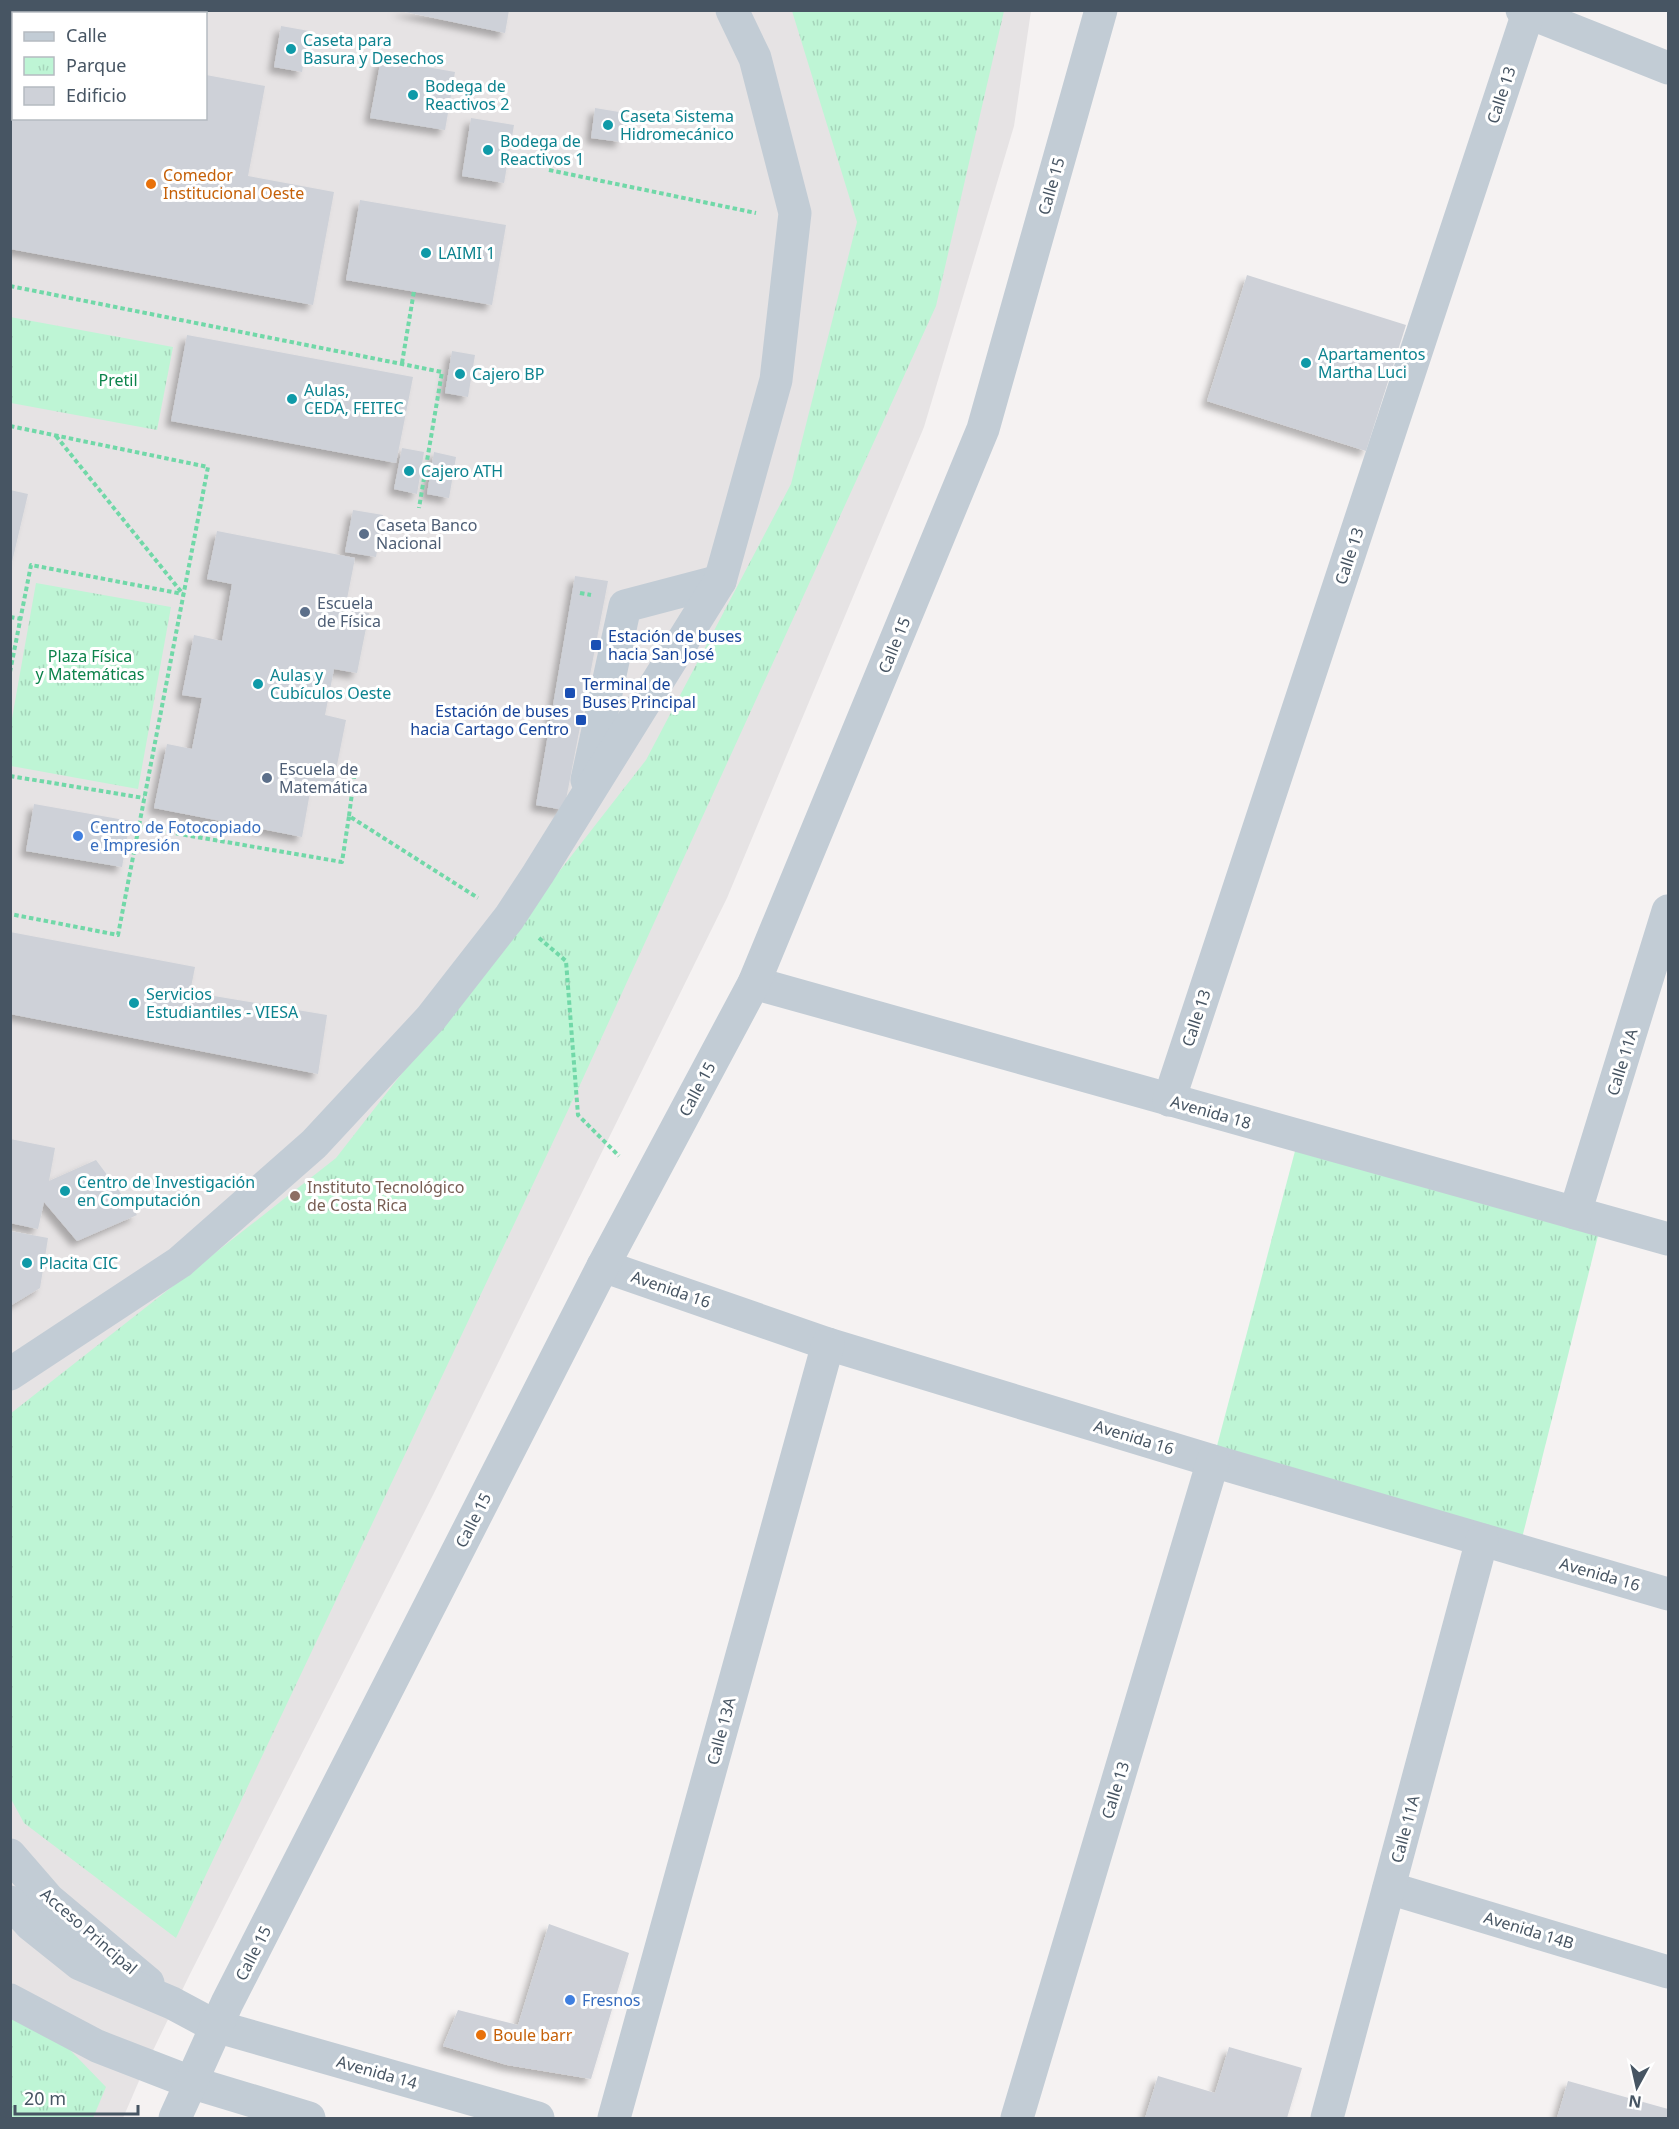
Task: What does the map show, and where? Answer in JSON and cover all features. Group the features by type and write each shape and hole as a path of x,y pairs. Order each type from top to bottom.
{"street":[{"path":"10,1374 180,1262 314,1144 431,1018 509,918 720,581 776,380 795,213 755,58 732,10"},
{"name":"Calle 15","path":"175,2118 216,2026 603,1266 754,983 983,429 1101,10"},
{"path":"1525,12 1668,68"},
{"name":"Calle 13","path":"1169,1100 1525,12"},
{"path":"581,805 625,606 720,581"},
{"name":"Calle 11A","path":"1575,1213 1668,912"},
{"name":"Avenida 18","path":"754,983 1668,1239"},
{"name":"Avenida 16","path":"603,1266 828,1344 1213,1461 1668,1594"},
{"name":"Calle 13A","path":"614,2118 828,1344"},
{"name":"Calle 13","path":"1017,2118 1213,1461"},
{"name":"Calle 11A","path":"1328,2118 1482,1540"},
{"name":"Acceso Principal","path":"10,1855 49,1900 172,2003"},
{"name":"Avenida 14B","path":"1389,1888 1668,1972"},
{"name":"Acceso Principal","path":"10,1902 30,1924 80,1964 172,2003 216,2026"},
{"path":"10,2000 97,2046 190,2082 309,2118"},
{"name":"Avenida 14","path":"216,2026 538,2118"}],"path":[{"path":"549,170 760,213"},
{"path":"10,286 442,372 419,508"},
{"path":"402,363 414,291"},
{"path":"10,426 208,467 118,935 10,914"},
{"path":"56,436 183,594"},
{"path":"10,672 31,565 183,594"},
{"path":"10,616 21,619"},
{"path":"139,827 342,862 355,770"},
{"path":"10,776 144,798"},
{"path":"349,816 487,903"},
{"path":"536,935 566,961 578,1115 647,1184"}],"shaded area":[{"name":"Instituto Tecnológico de Costa Rica","path":"11,11 1031,11 1014,126 924,427 727,898 433,1495 189,1976 123,2118 11,2118"}],"green space":[{"path":"792,11 1004,11 936,306 579,1087 176,1938 24,1823 11,1799 10,1414 336,1158 646,760 791,484 857,222"},
{"name":"Pretil","path":"10,317 173,347 157,430 11,403"},
{"name":"Plaza Física y Matemáticas","path":"36,583 171,607 138,789 11,766 11,724"},
{"path":"1299,1136 1602,1220 1519,1550 1213,1461"},
{"path":"10,1988 106,2087 93,2118 11,2118"}],"building":[{"path":"396,10 509,10 505,33"},
{"name":"Caseta para Basura y Desechos","path":"281,26 309,31 302,72 274,67"},
{"name":"Bodega de Reactivos 2","path":"381,59 455,72 445,130 370,118"},
{"name":"Comedor Institucional Oeste","path":"12,75 12,120 207,120 207,75 265,86 248,176 334,192 313,305 10,249 10,85"},
{"name":"Caseta Sistema Hidromecánico","path":"595,108 625,113 621,142 591,138"},
{"name":"Bodega de Reactivos 1","path":"471,118 514,125 504,183 462,176"},
{"name":"LAIMI 1","path":"360,200 506,225 492,305 346,280"},
{"name":"Apartamentos Martha Luci","path":"1247,275 1406,325 1366,451 1207,401"},
{"name":"Aulas, CEDA, FEITEC","path":"187,335 413,377 396,463 171,421"},
{"name":"Cajero BP","path":"452,351 475,355 468,397 445,393"},
{"name":"Cajero ATH","path":"402,448 424,452 417,494 394,489"},
{"path":"434,452 456,457 449,498 427,494"},
{"path":"10,490 28,494 11,566 10,566"},
{"name":"Caseta Banco Nacional","path":"353,510 383,515 376,557 345,552"},
{"name":"Aulas y Cubículos Oeste","path":"217,531 355,558 345,609 369,613 357,673 334,669 325,715 346,720 333,785 312,781 302,837 154,808 167,744 192,749 202,698 182,695 194,635 222,641 232,584 207,579"},
{"name":"Terminal de Buses Principal","path":"575,576 608,581 564,810 536,805"},
{"name":"Centro de Fotocopiado e Impresión","path":"34,804 130,821 122,867 26,851"},
{"name":"Servicios Estudiantiles - VIESA","path":"10,932 195,967 190,992 327,1015 318,1074 10,1014"},
{"name":"Centro de Investigación en Computación","path":"10,1139 55,1148 49,1181 96,1160 137,1215 77,1241 44,1202 38,1229 10,1223"},
{"name":"Placita CIC","path":"10,1231 48,1238 40,1288 10,1306"},
{"name":"Fresnos","path":"549,1924 629,1953 591,2079 507,2065 443,2046 458,2010 518,2025"},
{"path":"1229,2047 1302,2068 1287,2118 1145,2118 1158,2076 1215,2093"},
{"path":"1568,2081 1668,2109 1668,2118 1557,2118"}],"place":[{"name":"Caseta para Basura y Desechos","path":"291,49"},
{"name":"Bodega de Reactivos 2","path":"413,95"},
{"name":"Caseta Sistema Hidromecánico","path":"608,125"},
{"name":"Bodega de Reactivos 1","path":"488,150"},
{"name":"Comedor Institucional Oeste","path":"151,184"},
{"name":"LAIMI 1","path":"426,253"},
{"name":"Apartamentos Martha Luci","path":"1306,363"},
{"name":"Cajero BP","path":"460,374"},
{"name":"Aulas, CEDA, FEITEC","path":"292,399"},
{"name":"Cajero ATH","path":"409,471"},
{"name":"Caseta Banco Nacional","path":"364,534"},
{"name":"Escuela de Física","path":"305,612"},
{"name":"Estación de buses hacia San José","path":"596,645"},
{"name":"Aulas y Cubículos Oeste","path":"258,684"},
{"name":"Terminal de Buses Principal","path":"570,693"},
{"name":"Estación de buses hacia Cartago Centro","path":"581,720"},
{"name":"Escuela de Matemática","path":"267,778"},
{"name":"Centro de Fotocopiado e Impresión","path":"78,836"},
{"name":"Servicios Estudiantiles - VIESA","path":"134,1003"},
{"name":"Centro de Investigación en Computación","path":"65,1191"},
{"name":"Instituto Tecnológico de Costa Rica","path":"295,1196"},
{"name":"Placita CIC","path":"27,1263"},
{"name":"Fresnos","path":"570,2000"},
{"name":"Boule barr","path":"481,2035"}]}
